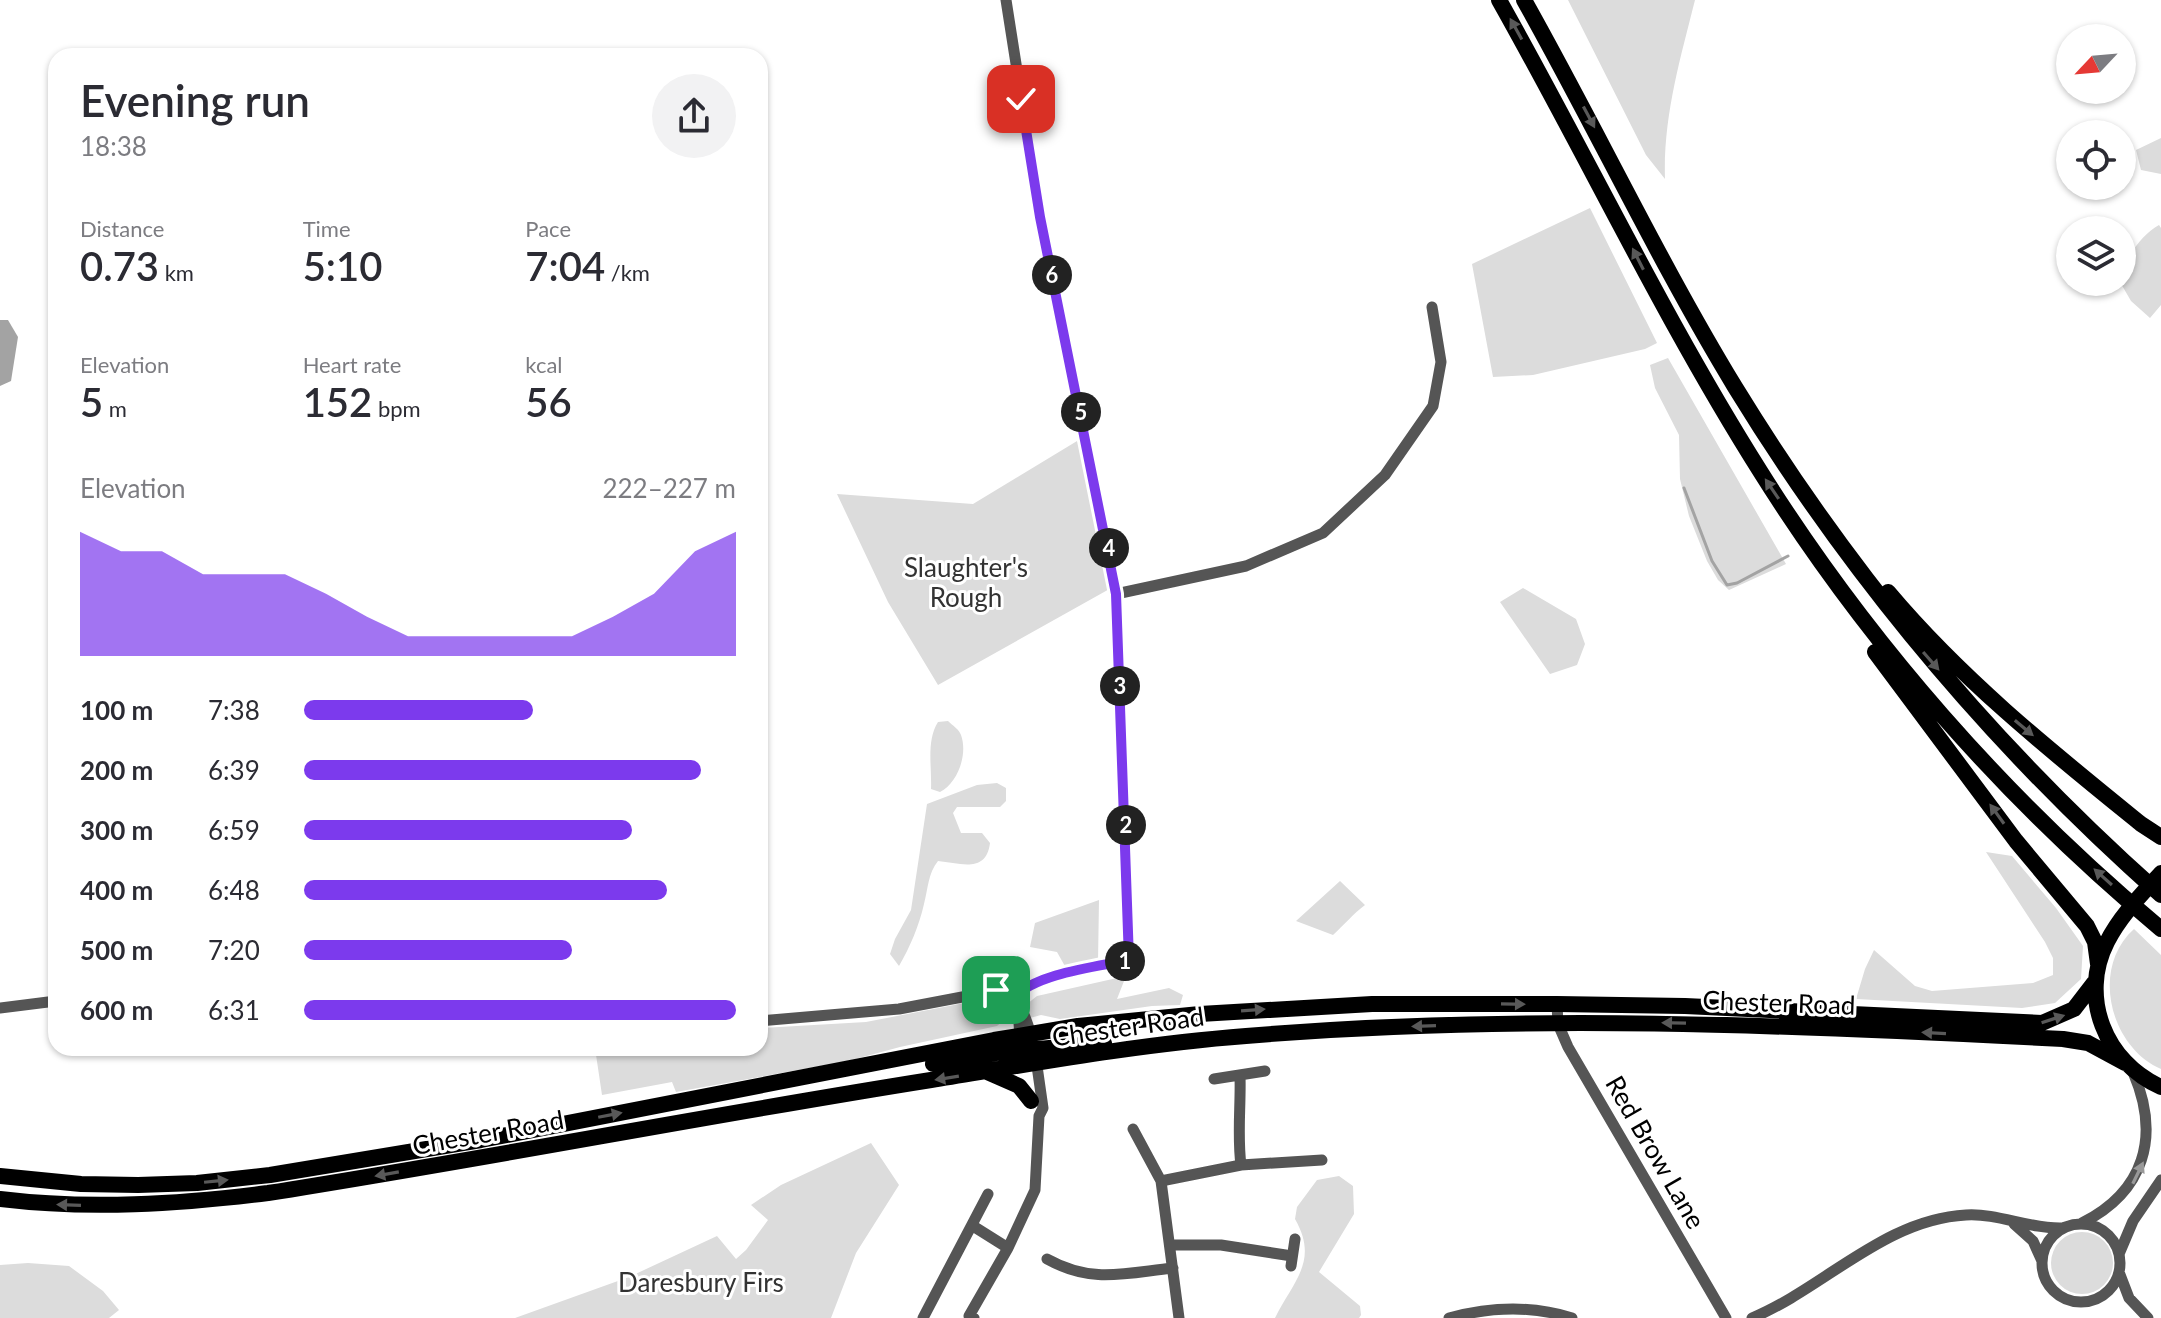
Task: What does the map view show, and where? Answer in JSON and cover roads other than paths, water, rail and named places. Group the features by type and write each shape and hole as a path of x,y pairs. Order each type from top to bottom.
{"highway":[{"path":"1499,0 1676,327 1747,449 1794,522 1861,615 1963,738 2028,806 2161,929"},
{"path":"1524,0 1694,315 1780,458 1816,510 1886,605 1957,692 2042,783 2161,895"},
{"path":"1816,510 1891,596 1973,682 2072,768 2161,837"},
{"path":"1794,522 1827,585 1851,620 2016,841 2087,926 2095,942 2098,964"},
{"path":"2128,1065 2103,1028 2094,983 2106,943 2160,874"},
{"name":"Chester Road","path":"0,1199 40,1204 139,1205 198,1202 268,1193 985,1072 1028,1050 1131,1020 1372,1004 1557,1004 1789,1010 2042,1023 2074,1009 2094,983"},
{"name":"Chester Road","path":"0,1176 138,1185 270,1175 454,1145 864,1067 1028,1050 1189,1042 1326,1030 1558,1024 1757,1024 2063,1039 2088,1043 2161,1087"},
{"path":"985,1072 1019,1086 1035,1108"}],"street":[{"path":"1006,0 1040,217 1116,594 1129,960 1042,980 1026,987 1015,1001"},
{"path":"1116,594 1246,566 1323,533 1385,475 1433,406 1441,362 1432,307"},
{"path":"768,1020 899,1009 996,990 1007,992 1015,1001 1028,1050 1035,1108 1035,1190 971,1317"},
{"path":"0,1008 48,1002"},
{"name":"Red Brow Lane","path":"1557,1004 1558,1024 1568,1047 1726,1318"},
{"path":"1752,1318 1922,1223 1969,1214 2062,1228 2081,1224 2111,1207 2139,1174 2149,1123 2142,1091 2128,1065"},
{"path":"1214,1079 1265,1071"},
{"path":"1240,1075 1238,1139 1241,1165"},
{"path":"1133,1129 1161,1181 1179,1318"},
{"path":"1161,1181 1241,1165 1322,1160"},
{"path":"2119,1254 2133,1221 2161,1180"},
{"path":"923,1318 988,1194"},
{"path":"2010,1221 2033,1241 2049,1286 2059,1295 2071,1301 2109,1299 2134,1304"},
{"path":"2081,1224 2106,1232 2114,1242 2119,1254 2119,1272 2134,1304 2148,1318"},
{"path":"973,1226 1008,1248"},
{"path":"2042,1261 2045,1248 2062,1228"},
{"path":"1171,1245 1221,1245 1291,1261 1295,1239"},
{"path":"1047,1259 1079,1274 1093,1275 1173,1268"},
{"path":"2097,1299 2107,1292 2119,1272"},
{"path":"1449,1318 1513,1308 1572,1318"}],"waterway":[{"path":"1684,488 1712,561 1727,585 1737,583 1788,556"}],"park label":[{"name":"Slaughter's Rough","path":"966,582"},
{"name":"Daresbury Firs","path":"701,1282"}]}
